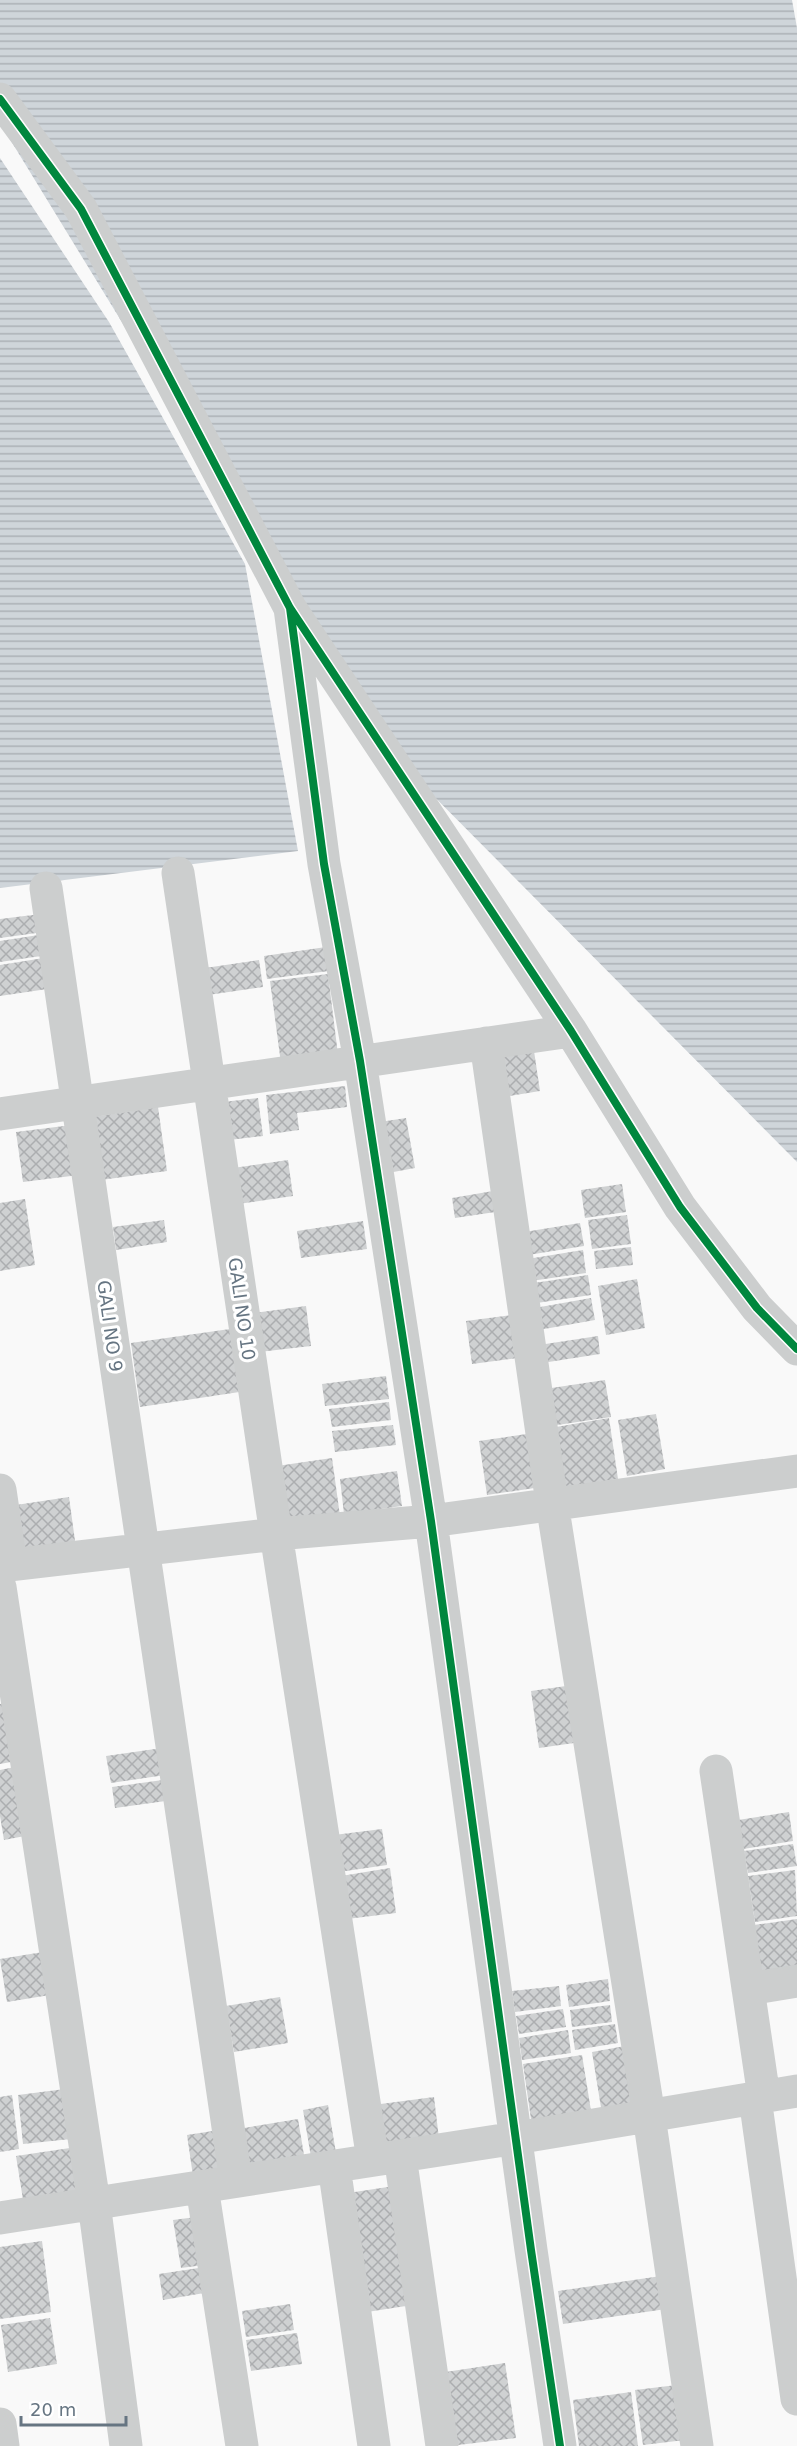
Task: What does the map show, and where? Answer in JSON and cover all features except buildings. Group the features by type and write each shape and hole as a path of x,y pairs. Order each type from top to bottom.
{"street":[{"path":"0,99 81,209 290,608 571,1031 680,1207 758,1308 797,1349"},
{"path":"290,608 324,864 360,1061 431,1521 560,2446"},
{"name":"GALI NO 10","path":"177,873 276,1534 386,2158 442,2446"},
{"name":"GALI NO 9","path":"46,888 236,2181"},
{"path":"0,1114 571,1031"},
{"path":"486,1043 552,1503 649,2116 697,2446"},
{"path":"4,1573 143,1550 276,1534 431,1521 552,1503 796,1475"},
{"path":"0,1490 4,1573 94,2203 126,2446"},
{"path":"716,1771 748,1989 759,2097 797,2399"},
{"path":"748,1989 797,1981"},
{"path":"0,2218 516,2138 797,2091"},
{"path":"334,2166 375,2446"},
{"path":"202,2187 242,2446"},
{"path":"0,2424 3,2446"}],"shaded area":[{"path":"0,0 792,0 797,28 797,1162 377,739 0,123"},
{"path":"0,158 109,322 245,564 298,851 0,888"}],"cycle path":[{"path":"0,99 81,209 290,608 571,1031 680,1207 757,1308 797,1349"},
{"path":"290,608 324,864 360,1061 431,1521 560,2446"}]}
